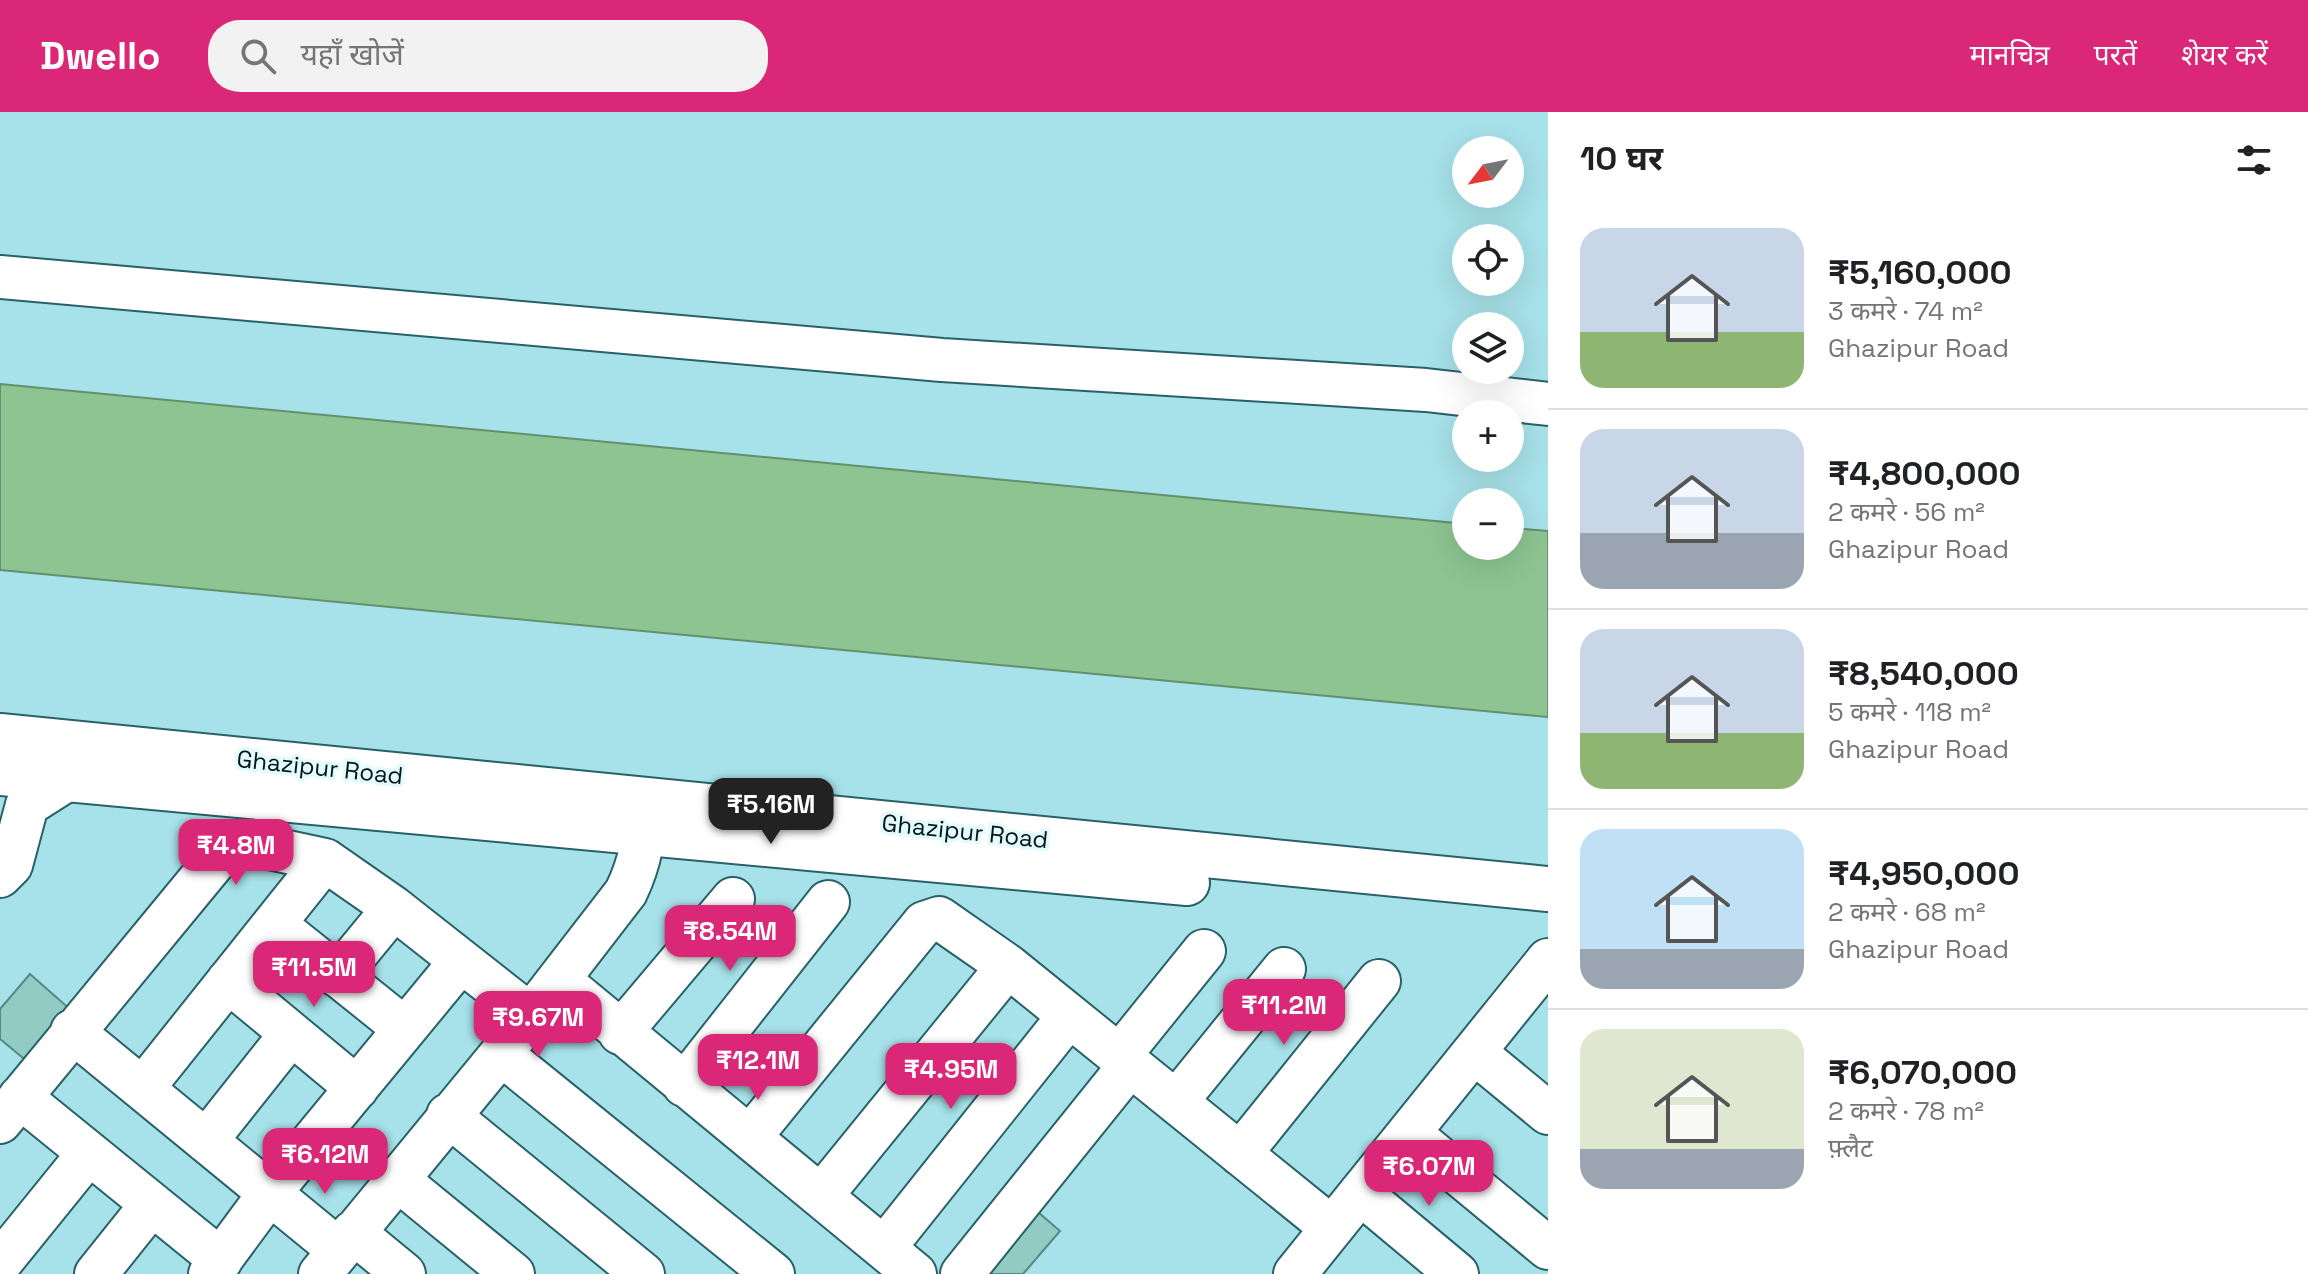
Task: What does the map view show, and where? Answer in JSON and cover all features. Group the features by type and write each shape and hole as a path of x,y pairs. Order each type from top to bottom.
{"main road":[{"name":"Ghazipur Road","path":"0,736 645,817 1548,916"},
{"name":"Ghazipur Road","path":"0,773 645,817 1548,889"}],"street":[{"path":"0,277 942,360 1426,390 1548,404"},
{"path":"0,876 11,865 27,805 68,779"},
{"path":"337,1252 501,1054 626,892 639,865 645,817"},
{"path":"461,961 269,1194 215,1267 152,1204 89,1153 10,1110 225,849 241,842 325,860 394,908 530,1015"},
{"path":"143,1088 325,860"},
{"path":"620,1033 733,899"},
{"path":"684,1085 828,902"},
{"path":"338,976 394,908"},
{"path":"750,1137 924,923 931,918 947,920 1240,1154 1318,1258 1360,1193 1548,960"},
{"path":"274,924 405,1029"},
{"path":"962,1274 1204,951"},
{"path":"821,1196 1008,966"},
{"path":"1176,1102 1284,969"},
{"path":"559,980 900,1261 1069,1016"},
{"path":"228,981 357,1088"},
{"path":"1240,1154 1379,981"},
{"path":"72,1031 337,1252 404,1274"},
{"path":"206,1141 291,1034"},
{"path":"1474,1052 1548,1113"},
{"path":"501,1054 773,1274"},
{"path":"448,1115 643,1274"},
{"path":"1409,1133 1548,1248"},
{"path":"0,1263 89,1153"},
{"path":"398,1180 513,1274"},
{"path":"1360,1193 1457,1274"},
{"path":"96,1274 152,1204"}],"shaded area":[{"path":"0,384 1452,523 1452,560 1524,560 1524,529 1548,531 1548,717 0,570"}],"building":[{"path":"30,974 72,1011 28,1062 0,1039 0,1009"},
{"path":"1038,1212 1060,1231 1023,1274 986,1274"}]}
